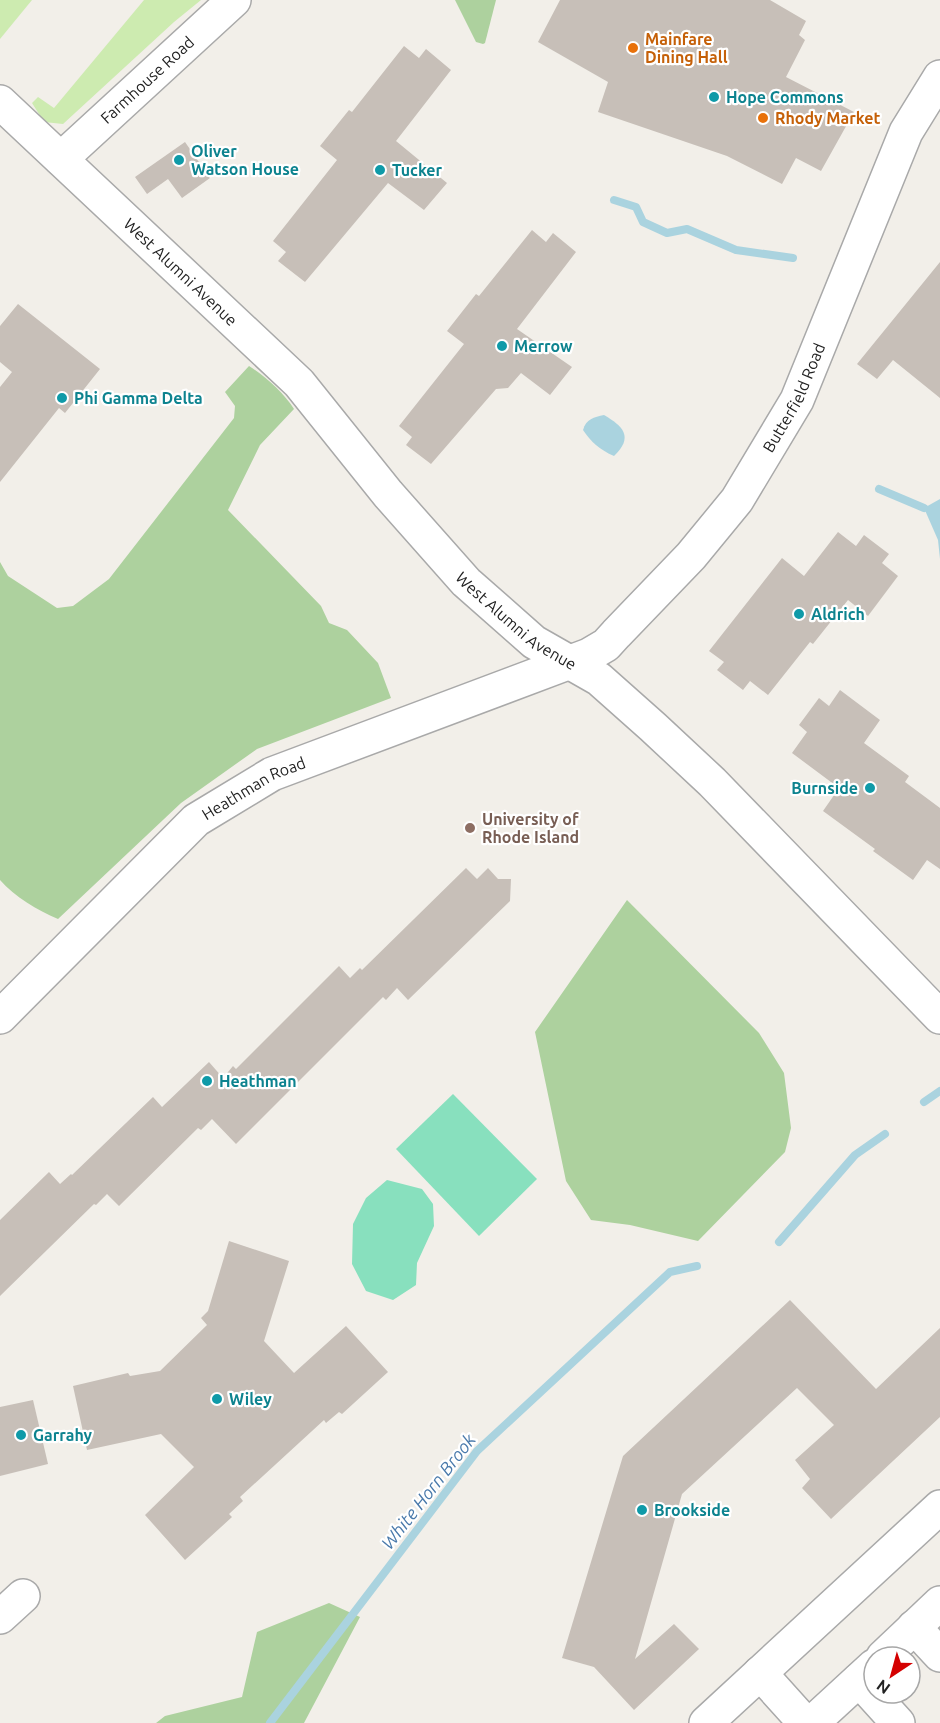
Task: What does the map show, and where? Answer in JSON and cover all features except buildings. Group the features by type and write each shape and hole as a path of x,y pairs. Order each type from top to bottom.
{"street":[{"name":"Farmhouse Road","path":"61,159 234,0"},
{"name":"Butterfield Road","path":"571,662 606,645 691,556 737,500 797,400 906,132 940,77"},
{"name":"West Alumni Avenue","path":"0,102 299,383 388,494 466,582 543,649 571,662 606,684 703,773 940,1017"},
{"name":"Heathman Road","path":"0,1017 196,820 272,774 571,662"},
{"path":"706,1723 940,1508"},
{"path":"895,1645 940,1604"},
{"path":"914,1627 940,1655"},
{"path":"760,1673 805,1723"},
{"path":"812,1723 862,1677"},
{"path":"886,1705 898,1723"}],"green space":[{"path":"0,0 32,0 0,39"},
{"path":"144,0 201,0 63,124 44,122 32,103 38,97 54,108"},
{"path":"455,0 496,0 485,43 476,42"},
{"path":"249,366 274,385 294,409 260,445 228,510 321,606 329,623 347,630 378,663 391,698 257,749 181,803 58,919 42,912 12,892 0,880 0,562 8,576 57,608 73,606 109,579 234,418 235,406 225,392"},
{"path":"627,900 759,1033 784,1073 791,1128 785,1152 698,1241 630,1225 591,1220 566,1181 535,1032"},
{"path":"453,1094 537,1179 479,1236 396,1149"},
{"path":"387,1180 422,1189 433,1204 434,1226 417,1263 416,1285 393,1300 366,1291 352,1264 353,1224 366,1198"},
{"path":"329,1603 360,1617 304,1723 156,1723 165,1716 242,1697 257,1632"}],"water":[{"path":"604,415 616,423 624,433 624,443 614,456 596,445 583,430 591,419"},
{"path":"940,499 940,559 938,540 924,508"}],"waterway":[{"path":"614,200 636,207 643,222 667,233 687,229 736,250 793,258"},
{"path":"879,489 924,508"},
{"name":"White Horn Brook","path":"924,1102 940,1091"},
{"name":"White Horn Brook","path":"779,1242 855,1155 885,1134"},
{"name":"White Horn Brook","path":"270,1723 477,1451 670,1272 697,1266"}],"place":[{"name":"Mainfare Dining Hall","path":"633,48"},
{"name":"Hope Commons","path":"714,97"},
{"name":"Rhody Market","path":"763,118"},
{"name":"Oliver Watson House","path":"179,160"},
{"name":"Tucker","path":"380,170"},
{"name":"Merrow","path":"502,346"},
{"name":"Phi Gamma Delta","path":"62,398"},
{"name":"Aldrich","path":"799,614"},
{"name":"Burnside","path":"870,788"},
{"name":"University of Rhode Island","path":"470,828"},
{"name":"Heathman","path":"207,1081"},
{"name":"Wiley","path":"217,1399"},
{"name":"Garrahy","path":"21,1435"},
{"name":"Brookside","path":"642,1510"}]}
